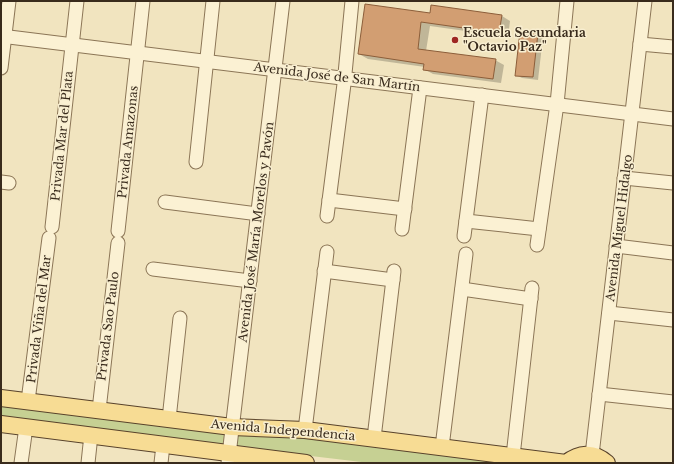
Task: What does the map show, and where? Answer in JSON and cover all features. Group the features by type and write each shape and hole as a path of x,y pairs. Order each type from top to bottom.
{"main road":[{"name":"Avenida Independencia","path":"1,398 232,427 305,430 566,463"},
{"path":"1,424 163,445 228,458 301,463"},
{"path":"566,463 573,457 583,454 592,455 607,463"}],"street":[{"path":"1,68 3,36 9,1"},
{"name":"Privada Mar del Plata","path":"50,232 77,1"},
{"name":"Privada Amazonas","path":"118,237 143,1"},
{"path":"196,162 213,1"},
{"name":"Avenida José María Morelos y Pavón","path":"228,458 283,1"},
{"path":"327,216 345,78 352,1"},
{"path":"537,245 556,104 567,1"},
{"name":"Avenida Miguel Hidalgo","path":"592,455 645,1"},
{"name":"Avenida José de San Martín","path":"3,36 673,119"},
{"path":"640,44 673,48"},
{"path":"402,229 420,88"},
{"path":"464,236 482,95"},
{"path":"624,178 673,183"},
{"path":"329,200 405,209"},
{"path":"165,202 258,214"},
{"path":"466,221 539,230"},
{"name":"Privada Viña del Mar","path":"28,401 50,232"},
{"name":"Privada Sao Paulo","path":"99,410 118,237"},
{"path":"616,246 673,253"},
{"path":"305,430 327,252"},
{"path":"442,447 466,254"},
{"path":"153,269 250,281"},
{"path":"324,271 393,275 374,438"},
{"path":"462,289 532,293 513,456"},
{"path":"609,313 673,320"},
{"path":"169,419 180,318"},
{"path":"599,394 673,402"},
{"path":"21,463 26,427"},
{"path":"88,463 91,435"},
{"path":"161,463 163,445"}],"green space":[{"path":"1,405 226,431 223,445 1,417"},
{"path":"237,433 304,436 521,463 370,463 235,447"}],"building":[{"path":"365,4 430,13 431,5 502,15 499,33 421,22 418,49 496,59 493,79 423,70 424,64 358,54"},
{"path":"520,31 538,33 533,77 515,76"}],"place":[{"name":"Escuela Secundaria \"Octavio Paz\"","path":"455,40"}]}
